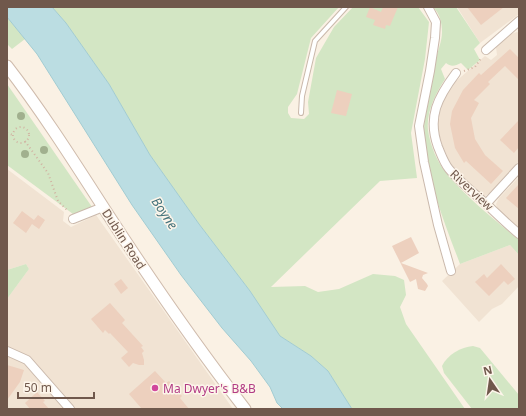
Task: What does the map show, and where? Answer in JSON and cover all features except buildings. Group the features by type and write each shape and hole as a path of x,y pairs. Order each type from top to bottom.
{"main road":[{"name":"Dublin Road","path":"7,66 37,106 160,293 245,409"}],"street":[{"path":"428,7 436,22 435,38 419,126 424,162 438,225 451,272"},
{"path":"486,50 519,21"},
{"name":"Riverview","path":"456,73 438,100 434,112 433,126 435,139 448,168 460,181 519,234"},
{"path":"486,204 519,168"},
{"path":"73,219 103,207"},
{"path":"7,351 27,360 70,409"}],"lane":[{"path":"301,113 302,96 314,41 346,7"}],"path":[{"path":"456,73 476,66 486,50"},
{"path":"13,135 16,128 24,128 28,134 25,141"},
{"path":"7,133 13,135 16,141 25,141"},
{"path":"25,141 48,173 58,201 71,214 73,219"}],"shaded area":[{"path":"457,7 519,7 519,14 480,43"},
{"path":"517,32 519,33 519,161 490,193 485,196 480,195 457,172 449,160 442,144 437,122 445,97 454,83 485,56 491,60 497,55 496,47 503,38"},
{"path":"7,169 64,212 63,221 71,227 96,215 233,409 7,409 7,299 29,269 26,264 7,270"},
{"path":"519,177 519,228 498,210 496,204 499,198"},
{"path":"510,245 519,255 519,286 502,304 492,309 479,322 442,281 460,264"}],"green space":[{"path":"52,7 339,7 311,38 297,94 288,107 288,113 291,118 304,119 309,114 308,102 316,58 334,27 353,7 418,7 429,22 425,59 411,133 417,178 380,181 271,287 305,286 318,292 339,289 373,274 395,276 404,280 406,295 400,307 406,324 465,409 352,409 328,371 311,356 280,336 250,291 199,224 150,155 109,84 66,23"},
{"path":"433,7 456,7 480,43 474,49 480,60 468,70 461,63 453,66 446,63 441,69 445,79 435,97 430,110 428,123 432,147 440,164 463,192 519,240 519,255 510,245 460,264 440,209 429,170 424,132 426,106 442,35 442,25"},
{"path":"7,17 25,39 12,49 7,44"},
{"path":"7,84 92,207 73,214 7,165"},
{"path":"26,264 29,269 7,299 7,270"},
{"path":"473,346 480,348 519,395 519,409 472,409 444,373 442,366 447,358 459,350"}],"water":[{"name":"Boyne","path":"7,7 52,7 66,23 109,84 150,155 199,224 250,291 280,336 311,356 328,371 352,409 283,409 277,403 270,387 251,361 222,328 181,275 132,205 37,54 7,17"}],"place":[{"name":"Ma Dwyer's B&B","path":"155,388"}]}
